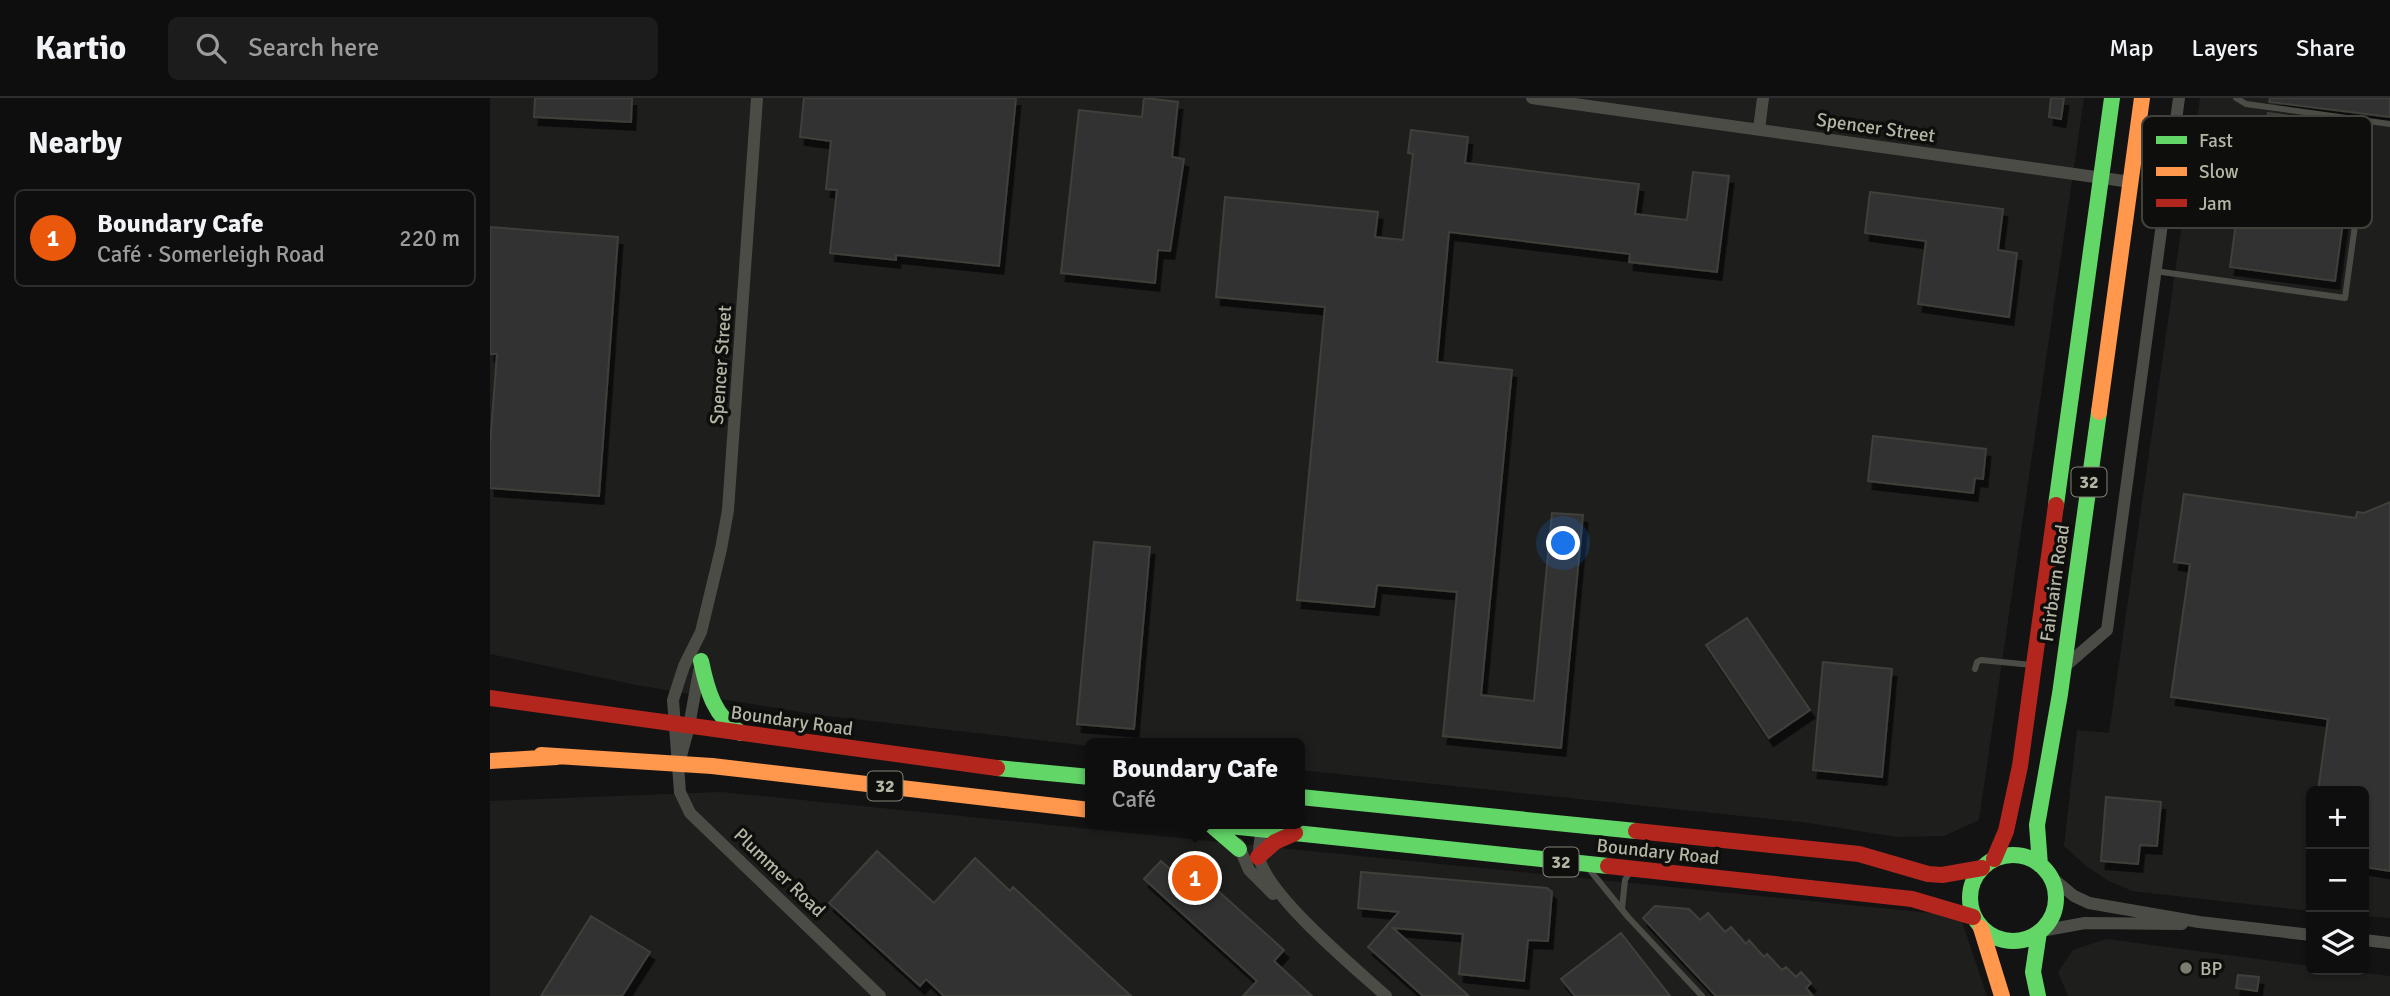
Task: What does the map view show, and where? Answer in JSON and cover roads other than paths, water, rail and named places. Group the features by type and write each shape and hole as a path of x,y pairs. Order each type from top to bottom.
{"main road":[{"name":"Fairbairn Road","path":"1988,863 2006,831 2015,797 2112,98"},
{"name":"Fairbairn Road","path":"2045,871 2034,835 2049,765 2142,98"},
{"path":"701,662 713,704 730,727 744,734"},
{"name":"Boundary Road","path":"490,698 964,765 1085,777"},
{"name":"32","path":"490,750 557,757 679,763 1085,809"},
{"path":"490,761 557,757"},
{"name":"Boundary Road","path":"1305,798 1859,854 1928,874 1942,875 1988,863"},
{"path":"1216,829 1239,849"},
{"name":"Boundary Road","path":"1276,829 1912,899 1977,922"},
{"path":"1258,858 1275,842 1295,833"},
{"name":"32","path":"2015,855 2029,858 2045,871 2055,890 2055,905 2049,923 2040,932 2025,940 2009,941 1994,937 1977,922 1970,904 1970,891 1974,878 1988,863 2015,855"},
{"path":"1977,922 2002,996"},
{"path":"2038,996 2032,978 2032,964 2040,932"}],"street":[{"name":"Spencer Street","path":"681,725 673,700 684,666 701,632 721,549 731,482 757,98"},
{"name":"Spencer Street","path":"1532,98 2131,182"},
{"path":"1759,129 1763,98"},
{"path":"2177,116 2179,98"},
{"path":"2063,668 2107,630 2161,228"},
{"name":"Spencer Street","path":"681,725 701,662 701,632"},
{"name":"Plummer Road","path":"681,725 680,792 690,813 880,996"},
{"path":"1234,829 1239,849 1249,870 1260,884 1308,923"},
{"path":"1261,829 1258,858 1272,885 1308,923 1386,996"},
{"path":"2045,871 2074,896 2088,903 2199,922 2306,933"},
{"path":"2040,932 2085,923 2163,925 2199,922"},
{"path":"2369,941 2390,943"}],"lane":[{"path":"2236,98 2246,104 2332,116"},
{"path":"2372,122 2390,124"},
{"path":"2155,271 2345,298 2355,228"},
{"path":"1975,669 1977,662 1981,660 2034,665"},
{"path":"1585,864 1622,909 1702,996"},
{"path":"1622,909 1625,880 1633,869"}],"place":[{"name":"Boundary Cafe","path":"1195,878"},
{"name":"BP","path":"2186,968"}]}
